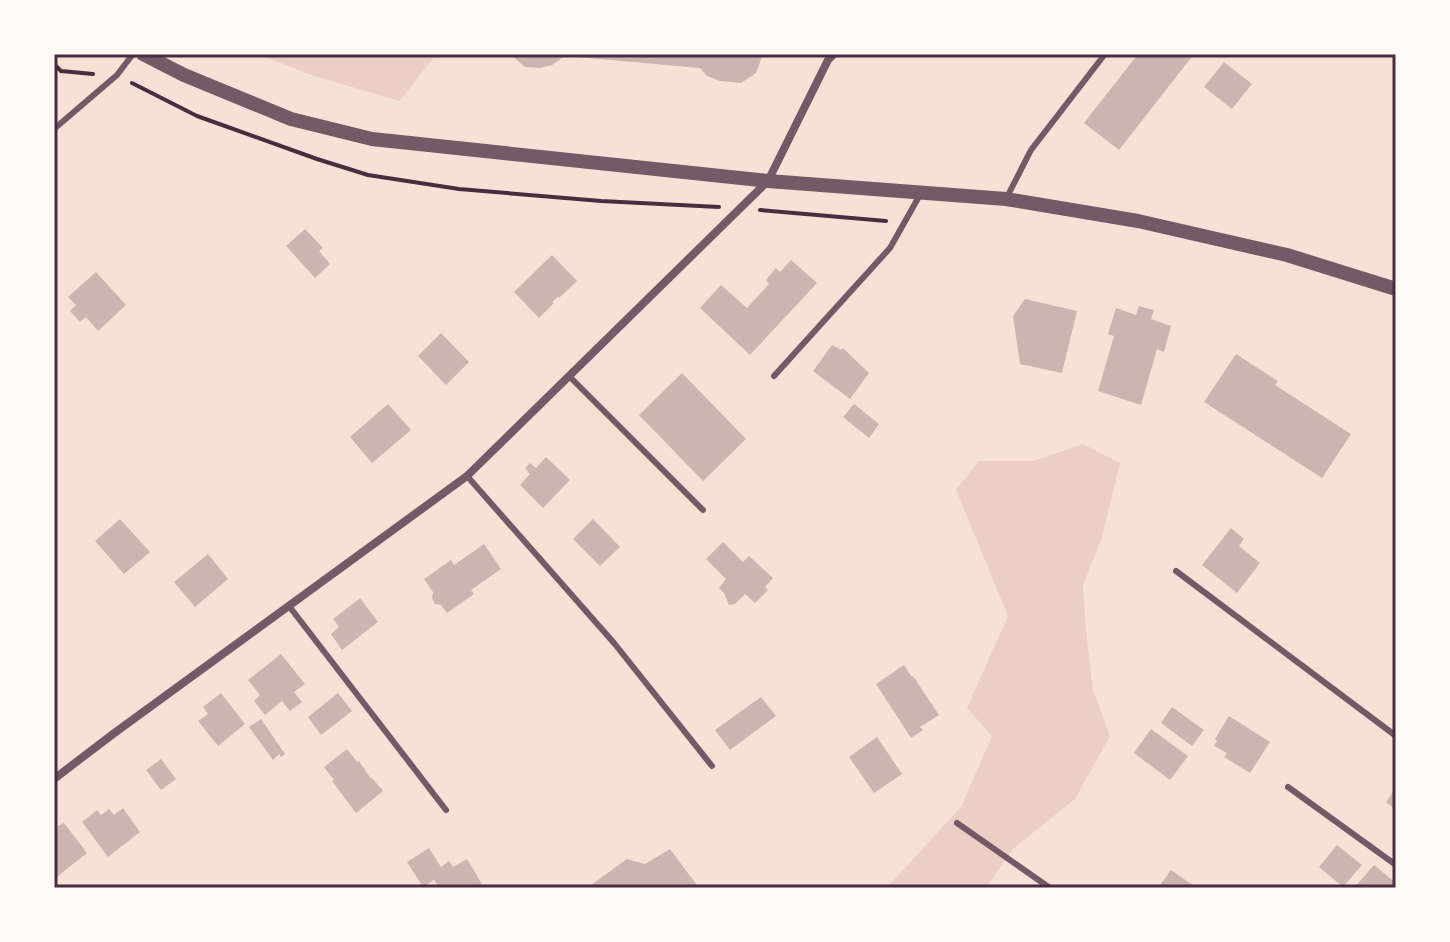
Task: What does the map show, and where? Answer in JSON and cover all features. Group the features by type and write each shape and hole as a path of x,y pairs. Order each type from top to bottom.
{"street":[{"path":"143,54 184,75 291,119 372,139 768,181 1006,199 1138,221 1287,255 1396,289"},
{"path":"54,779 467,476 768,181 828,60 834,54"}],"lane":[{"path":"54,129 117,75 133,54"},
{"path":"1006,199 1031,150 1105,54"},
{"path":"774,376 890,248 921,193"},
{"path":"569,376 703,510"},
{"path":"467,476 614,643 712,766"},
{"path":"1176,571 1396,736"},
{"path":"289,606 446,810"},
{"path":"1288,787 1396,865"},
{"path":"957,823 1050,888"}],"path":[{"path":"54,64 61,71 117,75 197,116 368,175 459,189 601,201 741,208 905,223"}],"shaded area":[{"path":"258,54 436,54 400,101 311,75"},
{"path":"1083,444 1120,463 1102,537 1083,585 1093,690 1110,736 1075,799 1013,849 986,888 884,888 961,807 992,736 967,708 1008,616 956,490 979,461 1034,461"}],"building":[{"path":"510,54 763,54 756,73 741,83 720,81 707,76 700,68 565,56 552,65 525,67"},
{"path":"1138,54 1194,54 1119,150 1084,123"},
{"path":"1224,62 1252,84 1232,109 1204,87"},
{"path":"305,229 323,248 319,251 330,264 315,278 286,246"},
{"path":"552,255 577,281 539,318 514,292"},
{"path":"791,260 817,283 750,355 700,308 721,285 747,308 769,284 766,280 776,268 780,272"},
{"path":"96,272 126,305 98,331 86,317 80,322 70,311 76,305 68,297"},
{"path":"1025,299 1077,311 1062,373 1020,364 1013,316"},
{"path":"1139,306 1154,310 1151,319 1171,326 1164,352 1157,349 1141,405 1098,391 1114,336 1108,334 1116,308 1136,315"},
{"path":"441,333 469,362 446,385 418,356"},
{"path":"832,345 843,348 869,373 850,399 813,371"},
{"path":"1236,354 1278,381 1275,385 1351,434 1322,478 1204,402"},
{"path":"682,373 746,439 703,481 639,415"},
{"path":"388,404 411,430 372,463 350,437"},
{"path":"854,404 879,424 869,438 843,417"},
{"path":"546,457 570,480 543,508 520,485 530,474 525,468 530,463 536,468"},
{"path":"120,519 150,552 124,574 95,541"},
{"path":"593,519 620,547 600,566 573,539"},
{"path":"1231,528 1244,539 1239,546 1260,563 1237,593 1202,565"},
{"path":"723,542 743,562 749,556 773,578 765,587 768,590 755,603 745,594 735,604 729,605 719,588 726,579 706,559"},
{"path":"484,544 501,569 471,590 474,594 447,613 441,605 435,604 433,592 424,579 451,560 454,565"},
{"path":"208,554 228,579 195,607 174,582"},
{"path":"360,598 378,622 342,650 331,634 339,627 333,619"},
{"path":"281,654 305,684 294,692 302,702 290,711 282,701 265,715 254,701 260,695 248,680"},
{"path":"904,665 939,715 920,727 923,730 911,738 876,684"},
{"path":"221,693 245,724 218,746 198,721 208,714 203,707"},
{"path":"338,693 352,711 321,735 308,717"},
{"path":"761,697 776,716 730,750 715,730"},
{"path":"1172,707 1204,730 1192,746 1161,723"},
{"path":"1229,716 1270,742 1250,773 1224,757 1227,753 1214,746"},
{"path":"261,719 285,754 281,757 279,754 273,760 249,727"},
{"path":"1151,729 1188,756 1170,780 1134,753"},
{"path":"877,737 902,774 874,793 849,757"},
{"path":"347,749 383,791 356,813 324,767"},
{"path":"161,759 176,779 161,790 146,770"},
{"path":"1396,788 1396,810 1386,802"},
{"path":"123,808 140,832 108,857 82,822 97,810 101,815 109,809 114,815"},
{"path":"64,823 87,853 54,879 54,828"},
{"path":"1337,845 1362,865 1343,887 1319,867"},
{"path":"429,848 441,867 449,861 453,867 467,859 483,886 440,888 434,880 423,887 407,862"},
{"path":"670,849 699,888 587,888 627,859 645,864"},
{"path":"1374,865 1396,883 1394,888 1354,888"},
{"path":"1171,870 1197,888 1158,888"}]}
